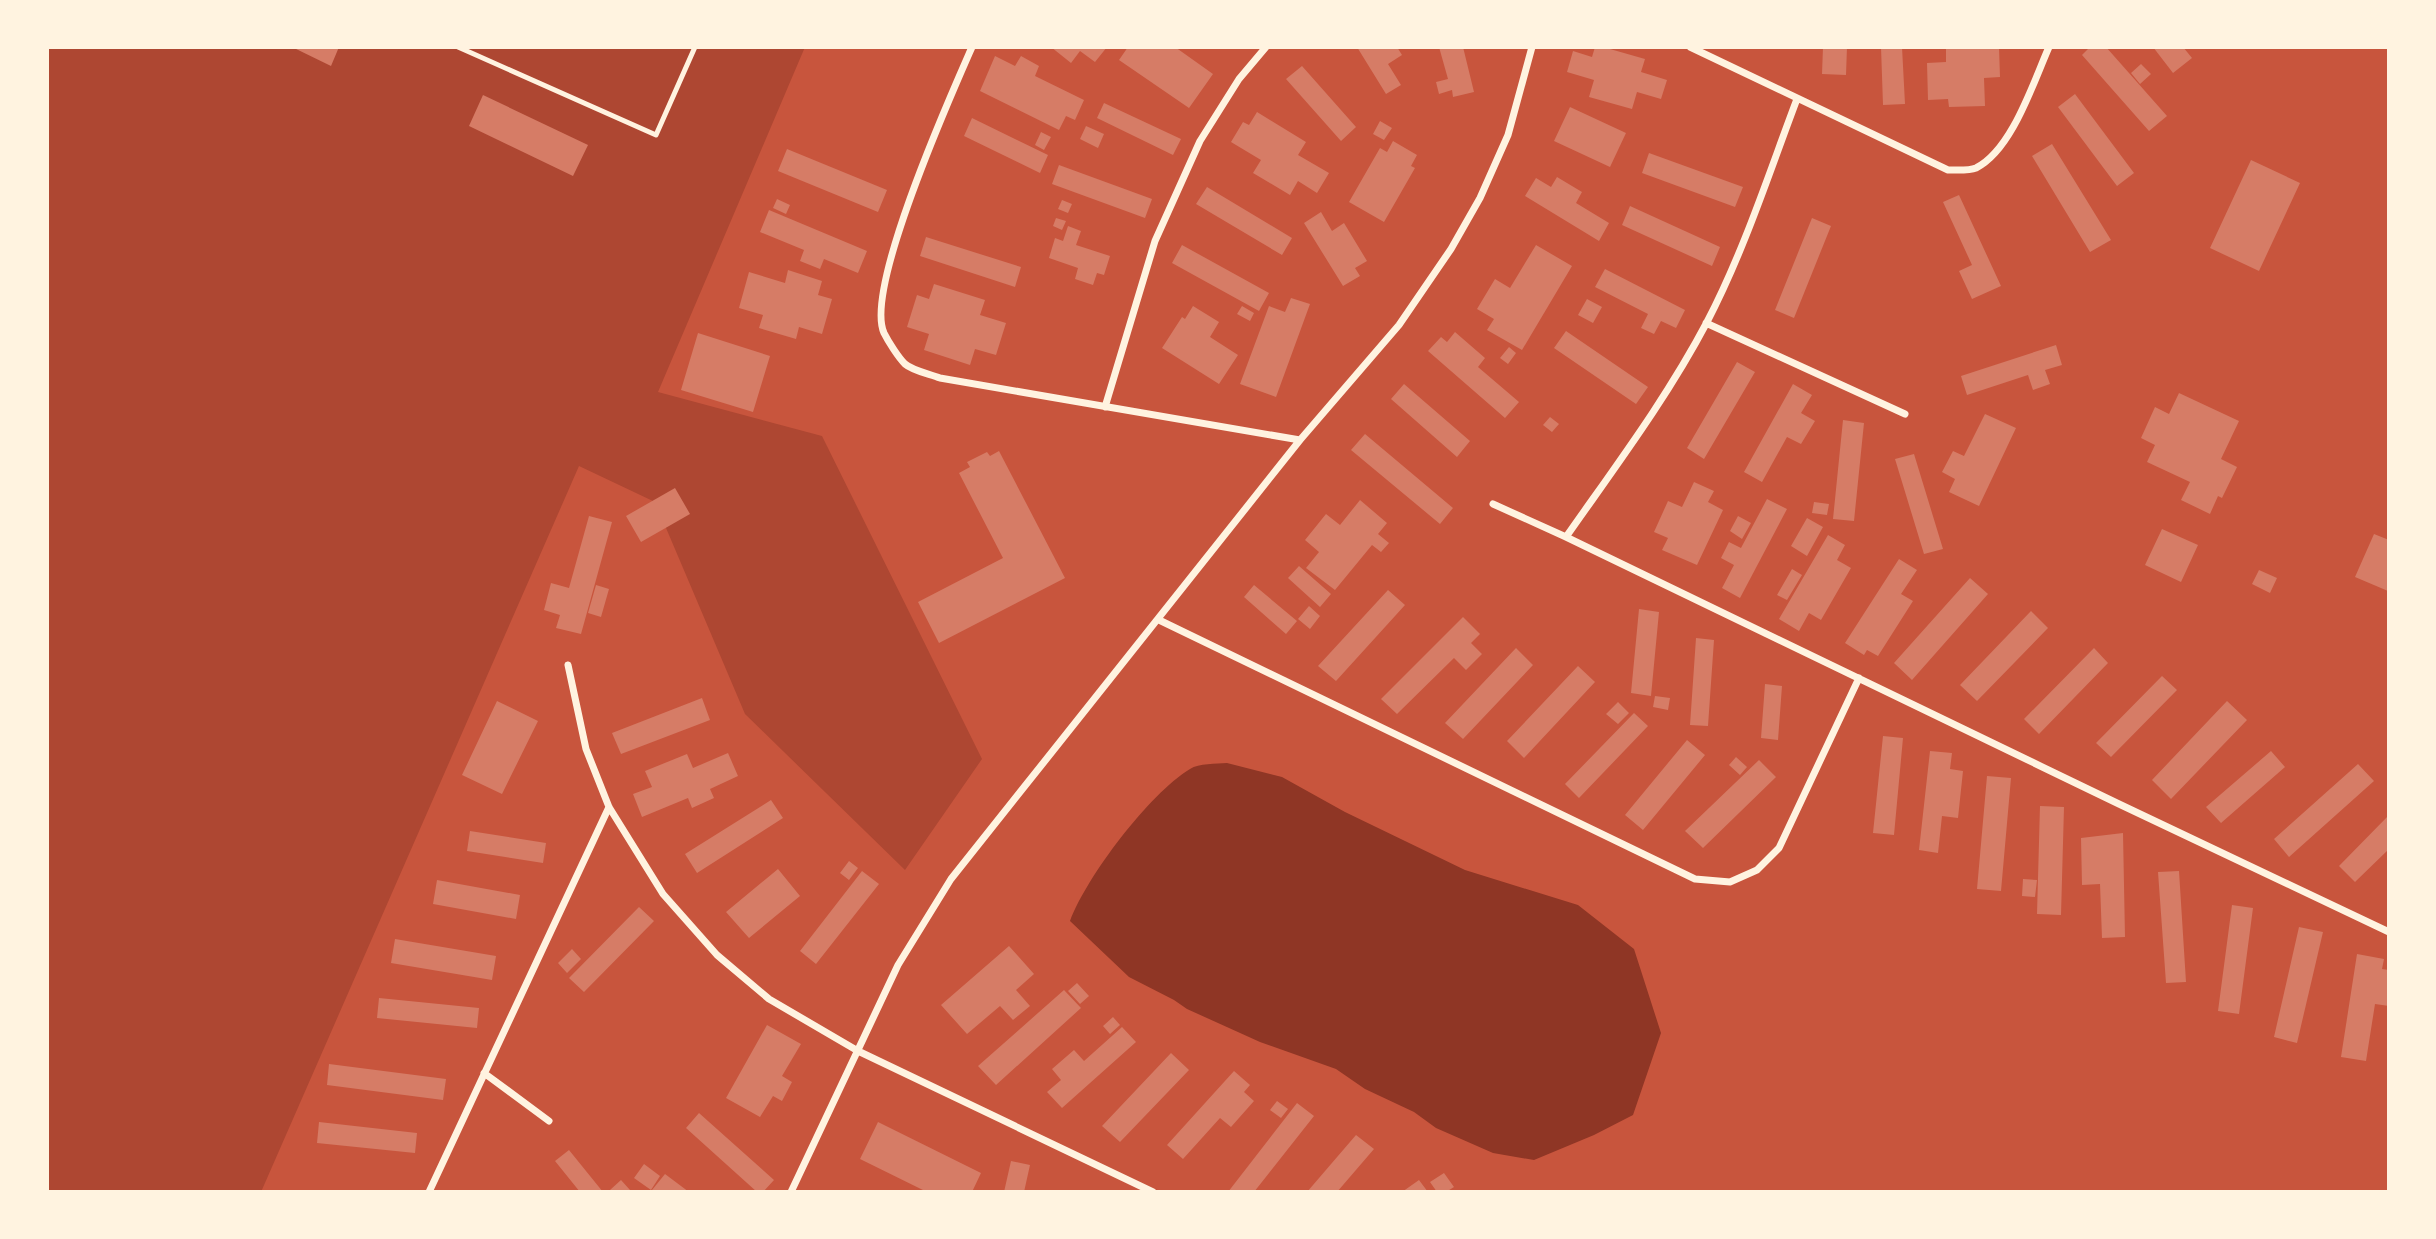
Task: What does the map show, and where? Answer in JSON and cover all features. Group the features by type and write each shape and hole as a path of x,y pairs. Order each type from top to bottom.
{"street":[{"path":"972,47 934,135 888,265 880,310 883,331 905,364 940,378 1300,440"},
{"path":"1105,407 1161,229 1200,141 1239,79 1266,47"},
{"path":"790,1192 898,965 951,879 1300,440 1399,325 1451,249 1480,198 1508,135 1532,47"},
{"path":"1690,47 1948,170 1974,169 2000,148 2017,118 2049,47"},
{"path":"1566,537 1647,422 1706,323 1734,263 1797,99"},
{"path":"1706,323 1905,414"},
{"path":"1493,504 2389,932"},
{"path":"1159,620 1695,879 1730,882 1757,870 1779,848 1859,678"},
{"path":"568,665 586,749 610,807 663,894 717,956 769,999 858,1051 1153,1192"},
{"path":"429,1192 610,807"},
{"path":"484,1073 550,1121"}],"lane":[{"path":"458,47 656,135 695,47"}],"shaded area":[{"path":"47,47 805,47 658,392 822,436 982,759 905,870 745,714 655,502 579,466 261,1192 47,1192"},
{"path":"1227,763 1282,777 1345,812 1465,870 1578,905 1634,949 1661,1033 1633,1115 1534,1160 1493,1153 1436,1128 1414,1112 1365,1089 1336,1069 1260,1042 1187,1009 1129,977 1070,921 1078,903 1121,838 1156,797 1194,767"}],"building":[{"path":"292,47 339,47 331,66"},
{"path":"1051,47 1107,47 1095,62 1080,51 1071,63"},
{"path":"1128,47 1175,47 1213,74 1189,108 1119,60"},
{"path":"1357,47 1397,47 1402,55 1388,64 1401,85 1386,94"},
{"path":"1439,47 1463,47 1474,92 1453,97 1452,90 1439,94 1436,82 1448,79"},
{"path":"1595,47 1645,59 1641,72 1667,80 1661,99 1637,92 1632,109 1589,97 1594,80 1567,72 1573,51 1592,57"},
{"path":"1823,47 1847,47 1846,75 1822,74"},
{"path":"1881,47 1902,47 1905,104 1883,105"},
{"path":"1946,47 1999,47 2000,77 1984,78 1985,106 1949,107 1948,99 1928,100 1927,63 1946,62"},
{"path":"2090,47 2106,47 2167,116 2149,131 2082,55"},
{"path":"2153,47 2183,47 2192,58 2173,73"},
{"path":"995,56 1015,66 1021,56 1039,66 1035,76 1084,100 1075,120 1066,116 1059,130 980,91"},
{"path":"2141,64 2151,74 2140,84 2131,73"},
{"path":"1302,66 1356,127 1341,141 1286,79"},
{"path":"2075,94 2134,173 2117,186 2058,107"},
{"path":"483,95 588,145 573,176 469,126"},
{"path":"1104,103 1181,139 1173,155 1097,118"},
{"path":"1570,107 1626,133 1610,167 1554,141"},
{"path":"1257,112 1306,142 1298,155 1329,173 1317,193 1298,181 1290,195 1253,173 1261,160 1231,142 1243,122 1249,125"},
{"path":"972,118 1048,155 1040,173 964,136"},
{"path":"1380,121 1392,128 1384,140 1373,134"},
{"path":"1086,126 1104,134 1098,148 1080,139"},
{"path":"1041,132 1051,137 1044,150 1035,145"},
{"path":"1393,141 1417,155 1411,166 1415,168 1384,222 1349,202 1380,148 1387,152"},
{"path":"2052,144 2111,240 2090,252 2032,156"},
{"path":"787,149 887,190 878,212 778,171"},
{"path":"1649,153 1743,187 1735,207 1642,173"},
{"path":"2251,160 2300,183 2259,271 2210,248"},
{"path":"1059,165 1152,199 1145,218 1052,184"},
{"path":"1557,177 1582,192 1576,203 1609,223 1599,241 1525,196 1536,178 1551,187"},
{"path":"1207,187 1292,238 1282,255 1196,204"},
{"path":"1959,195 2001,286 1972,299 1959,271 1972,265 1943,202"},
{"path":"777,199 790,205 786,214 773,208"},
{"path":"1062,200 1072,204 1068,213 1058,209"},
{"path":"1630,206 1720,247 1712,266 1622,225"},
{"path":"769,210 867,251 858,273 824,259 820,269 800,261 804,250 760,232"},
{"path":"1321,212 1332,231 1344,223 1367,261 1355,268 1360,276 1343,286 1304,223"},
{"path":"1056,218 1066,221 1062,230 1053,226"},
{"path":"1812,218 1831,226 1794,318 1775,310"},
{"path":"1068,226 1081,231 1076,245 1110,256 1104,275 1097,273 1093,285 1075,279 1078,268 1049,258 1055,238 1063,241"},
{"path":"926,237 1021,267 1015,287 920,256"},
{"path":"1182,245 1269,293 1259,311 1172,263"},
{"path":"1536,245 1572,266 1522,350 1487,330 1494,319 1477,309 1495,279 1510,288"},
{"path":"1605,269 1685,310 1676,328 1661,321 1654,334 1641,328 1648,314 1595,287"},
{"path":"788,270 822,281 818,295 832,299 822,334 799,327 796,339 759,328 763,315 739,308 749,272 785,283"},
{"path":"934,284 985,300 980,315 1006,323 996,355 975,349 970,365 924,350 929,334 907,327 917,295 929,299"},
{"path":"1291,298 1310,304 1276,397 1240,384 1269,306 1285,312"},
{"path":"1587,299 1602,307 1593,323 1578,315"},
{"path":"1193,306 1219,322 1210,337 1238,355 1219,384 1162,348 1182,317 1185,319"},
{"path":"1242,306 1254,313 1250,321 1237,314"},
{"path":"1566,331 1648,387 1636,404 1554,348"},
{"path":"1455,332 1485,358 1478,367 1519,402 1505,418 1428,351 1441,337 1447,342"},
{"path":"698,333 770,356 753,412 681,390"},
{"path":"2056,345 2062,365 2045,370 2050,384 2033,390 2028,375 1967,395 1961,376"},
{"path":"1509,347 1516,353 1508,364 1500,358"},
{"path":"1737,362 1755,372 1704,459 1687,448"},
{"path":"1404,384 1470,441 1457,457 1391,399"},
{"path":"1793,384 1812,395 1801,413 1815,421 1801,444 1787,437 1762,482 1744,472"},
{"path":"2179,393 2239,421 2221,459 2237,467 2222,498 2218,496 2210,514 2181,500 2190,482 2147,462 2155,445 2141,438 2155,407 2169,414"},
{"path":"1985,414 2016,428 1979,506 1949,492 1955,479 1942,472 1953,451 1964,456"},
{"path":"1550,417 1559,424 1552,432 1543,425"},
{"path":"1843,420 1864,423 1854,521 1833,519"},
{"path":"1365,434 1453,508 1440,524 1351,450"},
{"path":"999,451 1065,578 939,643 918,602 1003,558 959,473 970,467 967,462 987,452 990,456"},
{"path":"1914,454 1943,549 1924,554 1895,459"},
{"path":"1694,482 1714,491 1708,502 1723,510 1697,565 1662,550 1668,538 1654,532 1668,501 1682,507"},
{"path":"675,488 690,514 641,542 626,516"},
{"path":"1767,499 1787,509 1740,598 1722,588 1734,565 1721,558 1729,542 1741,548"},
{"path":"1360,500 1387,523 1378,534 1389,543 1381,552 1372,545 1335,590 1306,568 1319,552 1305,540 1326,514 1340,525"},
{"path":"1814,502 1829,504 1827,515 1812,513"},
{"path":"589,516 612,522 581,634 556,628 560,615 544,610 551,583 569,588"},
{"path":"1738,516 1751,523 1742,539 1730,531"},
{"path":"1807,518 1823,527 1807,556 1791,546"},
{"path":"2162,529 2198,545 2181,582 2145,565"},
{"path":"2374,534 2389,540 2388,591 2355,577"},
{"path":"1828,535 1845,545 1837,560 1851,568 1821,620 1809,613 1799,631 1779,619"},
{"path":"1899,559 1917,570 1901,594 1913,601 1878,656 1867,650 1864,655 1845,643"},
{"path":"1299,566 1331,594 1320,607 1288,578"},
{"path":"1792,569 1802,575 1787,600 1777,595"},
{"path":"2259,570 2277,578 2270,593 2252,584"},
{"path":"1970,578 1988,594 1912,680 1894,663"},
{"path":"596,585 609,589 601,617 588,613"},
{"path":"1254,585 1297,621 1286,634 1244,597"},
{"path":"1388,590 1405,605 1336,681 1318,666"},
{"path":"1309,606 1320,616 1310,629 1298,619"},
{"path":"1639,609 1659,612 1651,696 1631,693"},
{"path":"2031,611 2048,628 1977,701 1960,685"},
{"path":"1463,617 1480,634 1471,643 1482,654 1466,670 1454,658 1397,714 1381,699"},
{"path":"1696,638 1714,640 1708,726 1690,725"},
{"path":"1516,648 1533,665 1463,739 1445,723"},
{"path":"2094,648 2108,663 2039,734 2024,719"},
{"path":"1578,666 1595,682 1524,758 1507,741"},
{"path":"2162,676 2177,690 2111,757 2096,743"},
{"path":"1765,684 1782,686 1778,740 1761,738"},
{"path":"1655,696 1670,698 1668,710 1653,707"},
{"path":"702,698 710,720 621,754 612,733"},
{"path":"497,701 538,721 502,794 462,775"},
{"path":"2227,701 2247,720 2171,799 2152,780"},
{"path":"1618,702 1629,713 1618,724 1606,714"},
{"path":"1634,713 1648,726 1579,798 1565,784"},
{"path":"1883,736 1903,738 1894,835 1873,833"},
{"path":"1687,740 1705,755 1643,830 1625,815"},
{"path":"1930,751 1952,753 1950,769 1963,771 1958,818 1942,816 1938,853 1919,850"},
{"path":"2271,751 2285,767 2221,823 2206,807"},
{"path":"728,753 738,776 710,789 714,798 692,808 688,798 642,817 633,794 652,787 645,771 687,754 693,768"},
{"path":"1736,757 1747,767 1740,775 1729,765"},
{"path":"1759,760 1776,777 1703,848 1685,831"},
{"path":"2358,764 2374,781 2289,857 2274,839"},
{"path":"1987,776 2011,778 2001,891 1977,889"},
{"path":"771,800 783,818 697,873 685,854"},
{"path":"2040,806 2064,807 2061,915 2037,914"},
{"path":"2389,815 2389,849 2355,882 2339,866"},
{"path":"470,831 546,843 543,863 467,851"},
{"path":"2123,833 2125,937 2102,938 2100,884 2082,885 2081,838"},
{"path":"849,861 858,868 849,880 840,873"},
{"path":"778,869 800,896 749,938 726,912"},
{"path":"862,871 879,884 816,964 800,951"},
{"path":"2179,871 2186,982 2166,983 2158,872"},
{"path":"2023,879 2037,880 2035,897 2022,896"},
{"path":"437,880 520,895 516,919 433,904"},
{"path":"2232,905 2253,908 2239,1014 2218,1011"},
{"path":"639,907 654,921 584,992 569,978"},
{"path":"2299,927 2323,932 2297,1043 2274,1037"},
{"path":"395,939 496,956 492,980 391,963"},
{"path":"1009,946 1034,974 1016,990 1030,1006 1013,1020 1000,1006 967,1034 941,1005"},
{"path":"572,949 581,959 567,973 558,963"},
{"path":"2357,954 2384,959 2382,969 2389,970 2389,1006 2375,1004 2366,1061 2341,1057"},
{"path":"1077,983 1089,996 1080,1004 1068,991"},
{"path":"1064,990 1081,1008 996,1085 978,1066"},
{"path":"379,998 479,1008 477,1028 377,1018"},
{"path":"1113,1017 1120,1025 1110,1034 1103,1026"},
{"path":"767,1025 801,1044 782,1076 792,1082 782,1101 773,1096 760,1117 726,1098"},
{"path":"1122,1027 1136,1042 1062,1108 1047,1092 1061,1080 1052,1069 1074,1050 1084,1061"},
{"path":"1171,1053 1189,1070 1120,1142 1102,1126"},
{"path":"329,1064 446,1079 443,1100 327,1085"},
{"path":"1234,1071 1250,1085 1244,1092 1254,1101 1231,1127 1220,1118 1183,1159 1167,1145"},
{"path":"1277,1101 1288,1109 1281,1118 1270,1110"},
{"path":"1297,1103 1314,1116 1254,1192 1228,1192"},
{"path":"699,1113 774,1180 763,1192 757,1192 686,1128"},
{"path":"319,1122 417,1133 415,1153 317,1143"},
{"path":"878,1122 981,1173 972,1192 927,1192 860,1159"},
{"path":"1356,1135 1374,1149 1337,1192 1307,1192"},
{"path":"569,1150 603,1192 580,1192 555,1161"},
{"path":"1011,1161 1030,1165 1024,1192 1004,1192"},
{"path":"644,1164 660,1176 651,1190 634,1178"},
{"path":"1444,1173 1454,1187 1446,1192 1437,1192 1430,1182"},
{"path":"665,1174 689,1192 654,1192 652,1190"},
{"path":"621,1180 630,1190 611,1192 610,1190"},
{"path":"1419,1180 1428,1192 1402,1192"}]}
